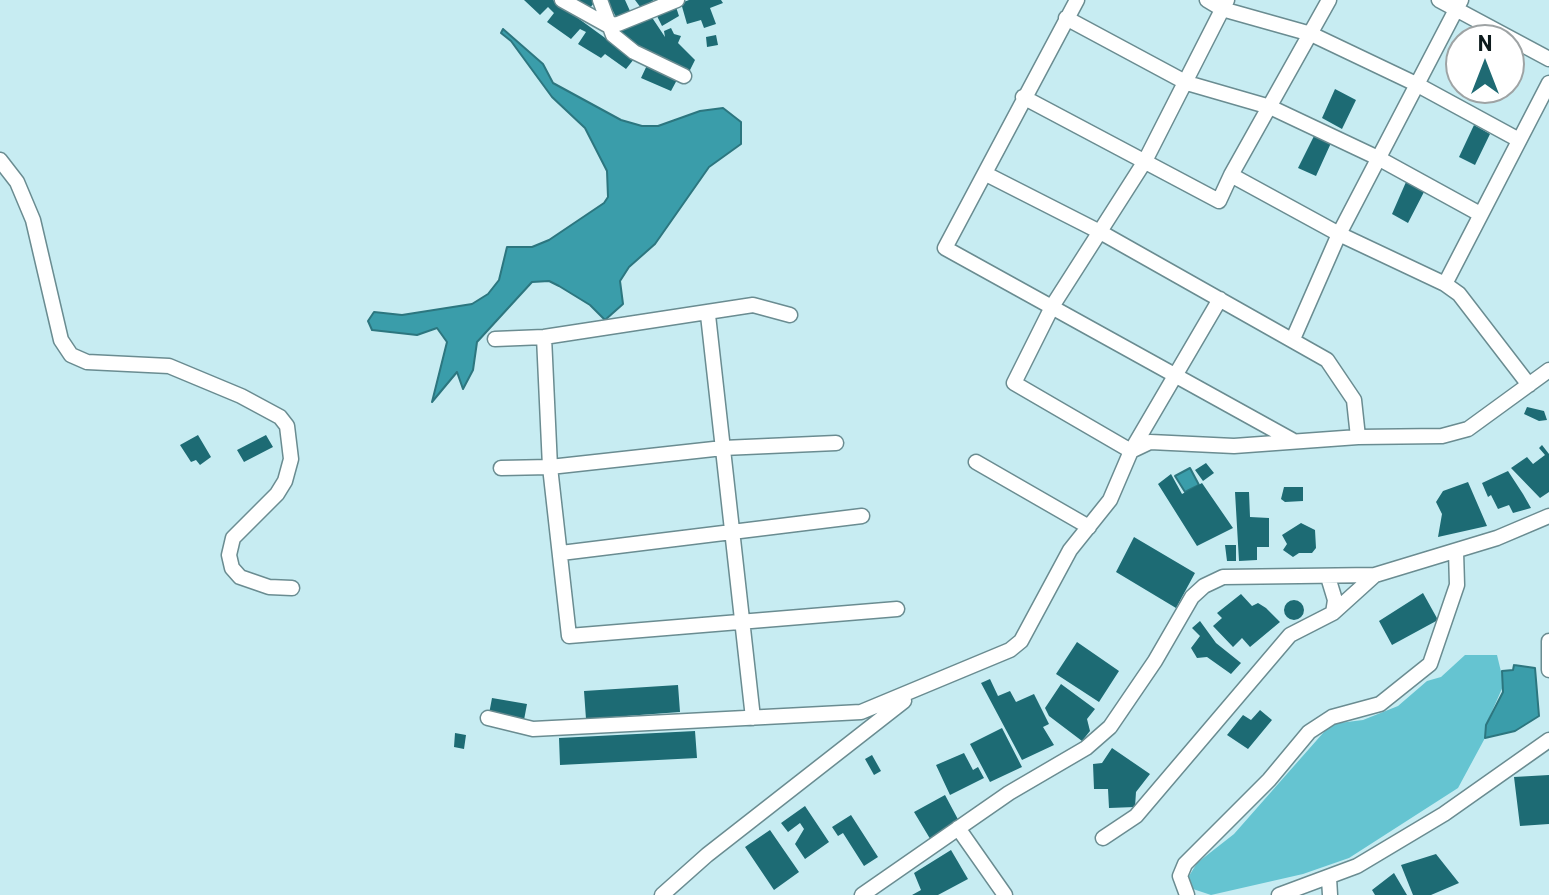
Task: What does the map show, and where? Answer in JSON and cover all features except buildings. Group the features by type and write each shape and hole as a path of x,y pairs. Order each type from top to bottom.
{"street":[{"path":"562,0 607,25 618,24 677,0"},
{"path":"600,0 613,35 634,52 684,76"},
{"path":"1077,0 945,248 1053,305 1293,441"},
{"path":"1207,0 1311,34 1416,84 1519,140"},
{"path":"1023,97 1219,201 1329,0"},
{"path":"1439,0 1458,4 1549,59"},
{"path":"1131,451 1014,383 1053,305 1102,233 1145,161 1187,83 1224,4"},
{"path":"1293,339 1339,234 1458,4"},
{"path":"1066,18 1187,83 1270,107 1378,158 1480,214"},
{"path":"1445,284 1549,83"},
{"path":"0,160 17,182 33,220 61,340 71,355 87,362 169,366 241,396 280,417 287,426 291,459 285,481 277,494 233,538 229,555 232,568 240,577 269,587 292,588"},
{"path":"986,174 1102,233 1327,360 1354,400 1358,437"},
{"path":"1231,175 1339,234 1445,284 1459,294 1529,385"},
{"path":"488,718 533,729 861,712 1010,650 1021,641 1070,550 1110,500 1131,451 1220,299"},
{"path":"495,339 544,337 708,315 753,305 790,315"},
{"path":"708,315 753,718"},
{"path":"544,337 550,467 569,636 897,609"},
{"path":"1131,451 1150,442 1234,446 1358,437 1442,436 1468,429 1549,370"},
{"path":"501,468 550,467 723,448 836,443"},
{"path":"976,462 1089,527"},
{"path":"561,553 732,535 862,516"},
{"path":"862,895 958,828 1086,748 1110,727 1155,661 1192,597 1204,586 1223,577 1375,575 1456,551 1549,516"},
{"path":"1187,895 1180,876 1185,864 1269,780 1309,732 1332,717 1380,704 1430,664 1457,585 1456,551"},
{"path":"1103,838 1136,816 1290,635 1333,613 1375,575"},
{"path":"1328,577 1335,600 1333,613"},
{"path":"1549,641 1549,670"},
{"path":"662,895 707,855 917,691"},
{"path":"1279,895 1329,878 1444,814 1549,740"},
{"path":"958,828 1005,895"},
{"path":"1329,878 1330,895"}],"shaded area":[{"path":"503,29 543,64 553,83 621,120 642,126 658,126 700,111 723,108 741,122 741,144 709,167 655,244 629,267 620,281 623,304 605,320 590,305 559,286 549,281 532,282 477,342 473,370 463,389 457,372 432,402 447,342 437,328 417,335 372,330 368,321 374,312 402,315 472,304 488,294 499,280 507,247 532,247 549,240 604,203 608,197 607,171 585,128 552,97 511,41 501,33"},
{"path":"1190,468 1199,485 1185,492 1175,476"},
{"path":"1465,655 1497,655 1504,684 1486,725 1485,738 1458,788 1349,858 1303,874 1211,895 1190,888 1189,876 1197,863 1234,834 1331,724 1363,720 1398,706 1427,681 1441,677"},
{"path":"1514,665 1535,668 1539,716 1515,731 1485,738 1486,725 1503,692 1502,671 1513,670"}]}
